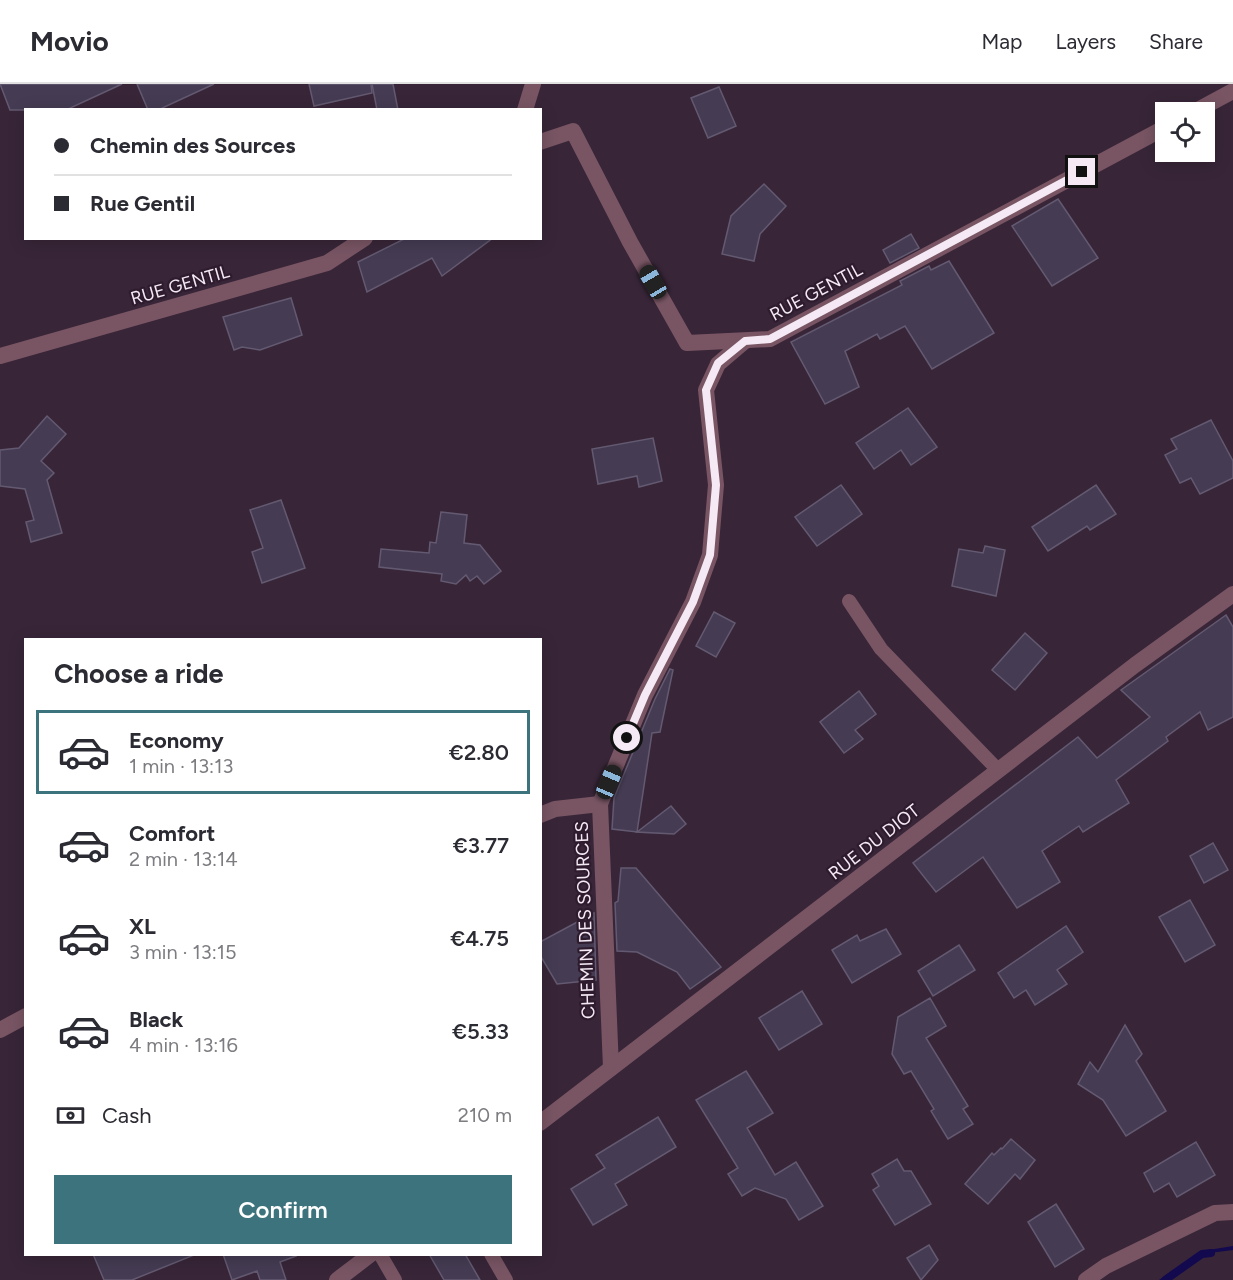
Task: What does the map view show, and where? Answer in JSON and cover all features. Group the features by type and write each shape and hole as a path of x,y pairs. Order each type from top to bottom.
{"street":[{"path":"526,108 533,84"},
{"path":"1213,102 1233,91"},
{"name":"RUE GENTIL","path":"542,141 573,130 630,242 687,343 770,339 1155,134"},
{"name":"RUE GENTIL","path":"0,356 327,263 362,240"},
{"name":"CHEMIN DES SOURCES","path":"611,1068 600,804 645,695 693,602 710,555 716,485 706,390 718,363 745,341"},
{"name":"RUE DU DIOT","path":"542,1121 998,770 1233,594"},
{"path":"542,814 555,809 600,804"},
{"path":"0,1030 24,1017"},
{"path":"1086,1280 1106,1266 1215,1213 1233,1212"},
{"path":"337,1280 368,1256"}],"lane":[{"path":"849,601 881,649 998,770"},
{"path":"381,1256 395,1280"},
{"path":"492,1256 506,1280"}],"shaded area":[{"path":"1233,1246 1233,1250 1202,1254 1165,1280 1159,1280 1202,1251"}],"building":[{"path":"0,84 122,84 70,108 10,110"},
{"path":"137,84 214,84 162,108 147,108"},
{"path":"309,84 371,84 372,93 314,106"},
{"path":"372,84 393,84 398,108 377,108"},
{"path":"719,87 736,126 708,138 691,98"},
{"path":"764,184 786,206 760,234 754,261 722,254 731,216"},
{"path":"1058,199 1098,258 1052,286 1012,226"},
{"path":"911,234 919,248 890,263 883,250"},
{"path":"402,240 490,240 442,276 432,258 367,292 358,262"},
{"path":"949,261 994,333 932,369 905,326 880,339 877,334 845,351 859,387 825,404 791,342 902,285 900,281 929,266 931,270"},
{"path":"291,298 302,335 260,350 242,347 234,350 223,317"},
{"path":"908,408 937,447 911,465 901,450 874,469 856,443"},
{"path":"47,416 66,434 41,461 54,473 47,480 62,533 31,542 26,522 34,520 25,489 0,486 0,450 19,448"},
{"path":"1211,420 1233,461 1233,478 1200,494 1191,478 1180,483 1165,455 1177,449 1171,439"},
{"path":"653,438 662,481 639,487 637,476 598,484 592,449"},
{"path":"841,485 862,514 817,546 795,517"},
{"path":"1096,485 1116,514 1090,530 1087,526 1048,551 1032,527"},
{"path":"281,500 305,568 262,583 252,552 263,548 250,510"},
{"path":"441,512 467,515 464,543 480,545 501,571 484,584 477,576 470,581 466,575 456,584 441,581 442,574 379,567 381,549 429,553 430,542 436,543"},
{"path":"985,546 1005,550 996,596 952,586 959,549 983,553"},
{"path":"714,612 735,623 716,657 696,646"},
{"path":"1226,615 1233,627 1233,717 1208,730 1200,712 1166,737 1168,741 1116,780 1129,803 1083,832 1079,826 1042,851 1060,882 1017,908 983,857 936,892 913,863 1078,737 1097,758 1150,717 1121,690"},
{"path":"1025,633 1047,653 1015,690 992,670"},
{"path":"670,669 673,670 660,732 652,733 637,832 612,829 614,798 655,699"},
{"path":"859,691 876,714 855,730 863,739 844,753 820,722"},
{"path":"671,806 686,824 674,834 637,832"},
{"path":"1213,843 1228,870 1204,883 1190,856"},
{"path":"621,868 636,868 721,967 690,989 677,972 637,952 617,951 615,903 618,901"},
{"path":"1190,900 1215,945 1185,962 1159,917"},
{"path":"594,913 596,980 557,984 542,958 542,941"},
{"path":"1066,926 1083,952 1057,970 1067,984 1035,1005 1026,990 1014,998 998,973"},
{"path":"886,929 901,954 852,983 832,950 857,935 860,941"},
{"path":"959,945 975,970 933,996 918,971"},
{"path":"802,991 822,1024 779,1050 759,1018"},
{"path":"930,998 946,1026 926,1038 968,1106 963,1109 973,1124 948,1139 931,1111 934,1109 911,1071 904,1074 892,1054 898,1017"},
{"path":"1125,1025 1142,1054 1136,1061 1166,1111 1126,1136 1103,1100 1078,1084 1090,1062 1098,1072"},
{"path":"746,1071 773,1113 747,1128 775,1175 796,1162 823,1206 799,1220 786,1199 755,1188 742,1196 728,1174 738,1168 696,1100"},
{"path":"658,1117 676,1147 615,1184 627,1205 593,1225 571,1189 605,1168 596,1155"},
{"path":"1011,1139 1035,1160 1020,1179 1015,1174 988,1204 965,1184 992,1153 994,1155"},
{"path":"1196,1142 1215,1175 1177,1197 1169,1183 1154,1192 1144,1173"},
{"path":"897,1159 904,1171 911,1171 931,1204 895,1225 873,1190 879,1186 872,1174"},
{"path":"1056,1204 1084,1249 1055,1267 1028,1222"},
{"path":"929,1245 938,1260 921,1280 907,1258"},
{"path":"94,1256 192,1256 132,1280 104,1280"},
{"path":"224,1256 296,1256 280,1262 286,1280 260,1280 257,1271 232,1280"},
{"path":"430,1256 466,1256 480,1280 444,1280"}],"waterway":[{"path":"1165,1280 1202,1254 1211,1253"}],"route":[{"path":"627,738 645,695 693,602 710,555 716,485 706,390 718,363 745,341 770,339 1082,172"}]}
